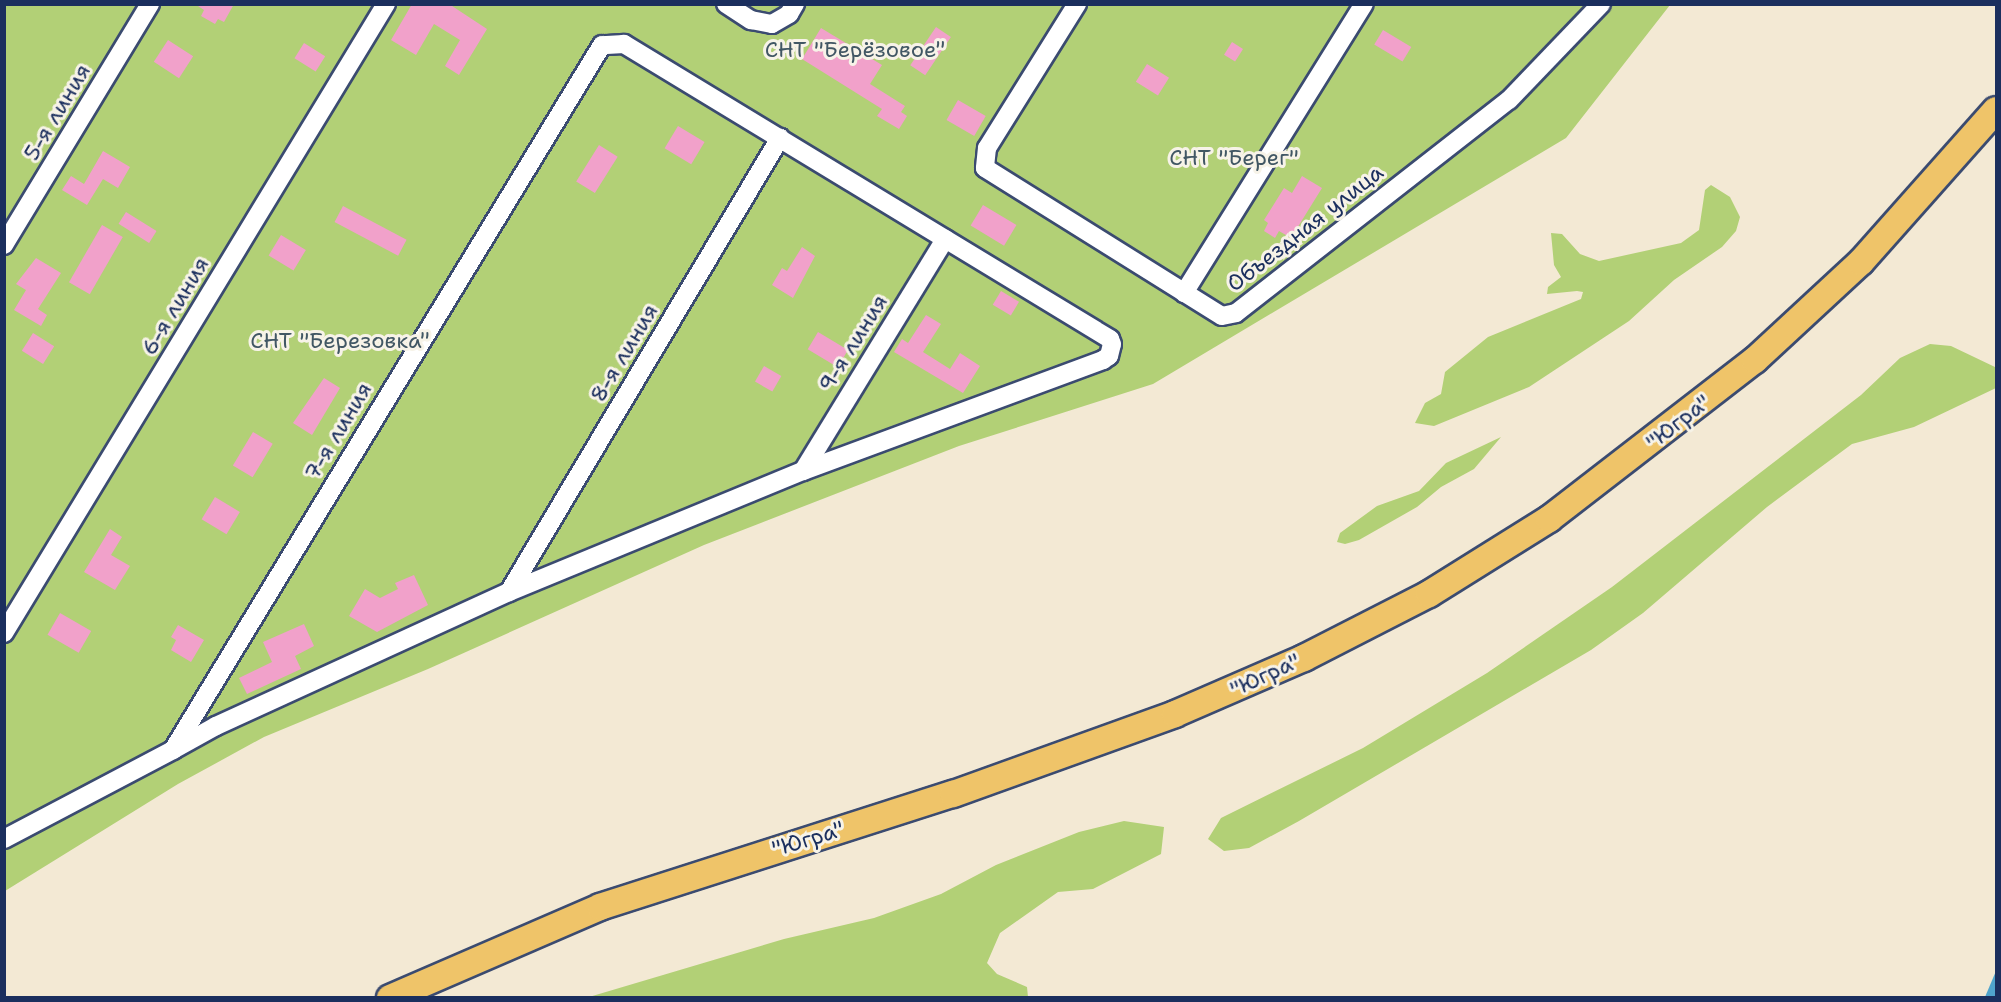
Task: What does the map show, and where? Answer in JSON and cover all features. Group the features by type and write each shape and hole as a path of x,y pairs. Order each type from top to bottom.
{"highway":[{"name":"\"Югра\"","path":"390,998 600,907 953,794 1175,714 1304,658 1429,594 1549,519 1755,360 1861,262 1996,110"}],"street":[{"name":"5-я линия","path":"4,245 150,4"},
{"name":"6-я линия","path":"4,633 386,4"},
{"path":"726,4 751,20 772,24 789,14 795,4"},
{"name":"Объездная улица","path":"1077,4 987,148 983,161 989,172 1214,313 1236,313 1509,100 1601,4"},
{"path":"1184,294 1364,4"},
{"name":"7-я линия","path":"173,750 602,45 624,44 780,138"},
{"path":"4,839 266,702 509,592 803,471 1109,356 1113,350 1110,339 780,138"},
{"name":"8-я линия","path":"509,592 780,138"},
{"name":"9-я линия","path":"803,471 945,239"}],"green space":[{"name":"СНТ \"Березовка\"","path":"5,5 1670,5 1566,138 1153,384 959,446 704,545 428,669 264,737 178,784 5,891"},
{"path":"1711,185 1730,197 1740,217 1736,231 1722,247 1674,280 1629,321 1529,387 1434,426 1415,423 1425,403 1441,394 1445,372 1488,337 1581,299 1583,292 1577,291 1547,294 1548,287 1561,277 1554,265 1551,233 1562,234 1580,254 1599,261 1681,243 1699,230 1705,190"},
{"path":"1930,344 1951,346 1995,367 1996,388 1914,427 1852,444 1767,507 1643,613 1591,650 1299,821 1249,848 1224,851 1208,839 1221,818 1363,748 1487,673 1612,587 1861,395 1900,358"},
{"path":"1501,437 1474,469 1441,487 1417,507 1359,540 1345,544 1337,542 1340,533 1377,506 1419,491 1446,463"},
{"path":"1124,821 1164,827 1161,854 1093,889 1058,892 1000,933 987,963 997,974 1027,987 1028,997 589,997 784,939 874,918 941,894 996,865 1079,832"}],"water":[{"path":"1996,971 1996,997 1985,997"}],"building":[{"path":"195,4 234,4 224,22 218,19 215,24 201,16 204,10"},
{"path":"412,4 449,4 487,29 459,75 445,66 460,40 434,24 416,55 391,40"},
{"path":"936,27 951,37 925,75 910,65"},
{"path":"821,28 882,65 870,84 905,106 901,112 907,116 899,129 877,116 882,109 802,59"},
{"path":"1383,30 1411,47 1403,62 1374,45"},
{"path":"168,40 193,56 179,78 154,62"},
{"path":"1232,42 1243,49 1235,62 1224,55"},
{"path":"304,43 325,56 316,72 294,58"},
{"path":"1147,64 1169,78 1158,96 1136,82"},
{"path":"958,100 986,116 974,136 946,120"},
{"path":"678,126 705,142 691,164 665,148"},
{"path":"599,145 618,157 595,193 576,181"},
{"path":"103,151 130,167 118,188 103,179 87,205 62,190 71,176 84,184"},
{"path":"1302,176 1322,188 1291,238 1279,231 1275,238 1264,231 1268,223 1264,220 1284,188 1292,193"},
{"path":"983,205 1016,225 1004,246 971,226"},
{"path":"343,206 407,240 398,256 335,222"},
{"path":"126,212 157,231 149,243 119,224"},
{"path":"102,225 123,237 90,294 69,282"},
{"path":"281,235 306,250 293,271 269,256"},
{"path":"802,247 815,256 793,298 772,285 782,268 787,271"},
{"path":"36,258 61,273 38,309 47,315 41,326 14,310 26,290 16,284"},
{"path":"1001,291 1019,302 1011,316 993,305"},
{"path":"926,315 941,324 923,352 950,369 960,353 980,366 963,393 894,352 902,339 908,343"},
{"path":"818,332 848,350 838,367 808,349"},
{"path":"33,333 54,346 43,364 22,351"},
{"path":"764,366 781,376 772,392 755,382"},
{"path":"324,378 340,388 312,435 293,423"},
{"path":"253,432 273,444 253,477 233,465"},
{"path":"215,497 240,512 226,534 202,519"},
{"path":"110,529 122,537 111,555 130,566 115,590 84,572"},
{"path":"414,575 428,605 377,632 349,616 365,589 380,598 398,589 395,583"},
{"path":"60,613 91,631 79,653 48,635"},
{"path":"304,624 314,646 295,656 301,669 247,694 239,678 272,662 263,642"},
{"path":"178,625 204,640 191,662 171,650 176,640 171,637"}],"park label":[{"name":"СНТ \"Берёзовое\"","path":"855,50"},
{"name":"СНТ \"Берег\"","path":"1234,158"}]}
